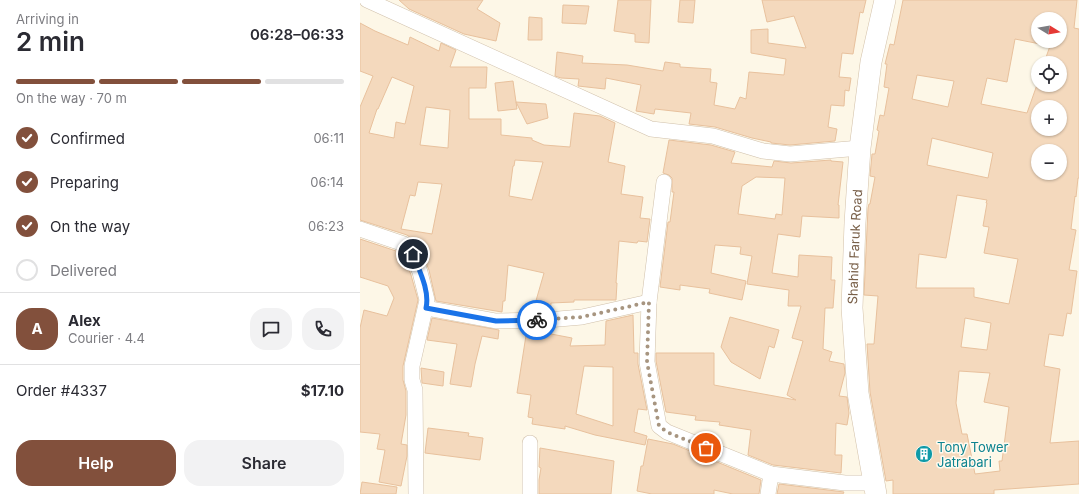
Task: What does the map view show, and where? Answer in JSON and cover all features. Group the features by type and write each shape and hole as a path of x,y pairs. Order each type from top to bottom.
{"main road":[{"name":"Shahid Faruk Road","path":"875,489 858,393 852,308 855,223 860,148 871,62 886,0"}],"street":[{"path":"367,0 651,130 713,136 763,151 790,154 860,148"},
{"path":"664,182 649,302 647,362 659,426 667,432 771,474 845,483 875,489"},
{"path":"360,229 404,244 413,254 420,272 427,300 412,366 412,380 415,390 416,494"},
{"path":"426,308 496,321 547,320 582,317 649,302"},
{"path":"530,443 530,494"},
{"path":"768,494 771,474"}],"building":[{"path":"399,0 483,0 477,9 500,23 496,41 464,34 409,9"},
{"path":"618,0 651,0 649,43 635,42 635,34 614,31"},
{"path":"680,0 695,0 693,23 678,22"},
{"path":"762,0 866,0 863,13 860,12 853,54 842,53 839,77 851,78 849,91 845,90 844,106 831,105 828,127 837,129 835,141 790,145 771,143 715,127 689,124 691,113 655,109 654,114 636,111 641,85 606,78 605,89 578,86 579,79 561,78 555,76 557,52 583,56 582,63 627,65 663,71 665,62 680,64 680,67 711,69 710,82 717,83 714,105 735,109 740,97 746,99 749,72 784,75 786,59 751,53 751,30 768,29 768,43 806,48 794,16 767,22"},
{"path":"903,0 1077,0 1074,28 1079,29 1079,178 1071,229 1076,230 1069,270 1077,271 1071,314 1067,313 1063,336 1049,334 1044,366 1060,369 1050,443 1079,441 1079,484 994,490 994,494 893,494 893,480 886,481 870,392 867,344 874,344 878,296 864,295 868,208 875,177 870,176 872,154 875,154 880,115 884,116 889,88 884,87 887,64 885,64 890,44 894,45","holes":["917,75 954,81 948,107 912,99","932,138 993,153 988,178 927,165","957,195 987,200 983,226 989,227 984,253 1018,259 1009,304 974,297 974,288 916,288 919,254 946,258","965,318 991,323 987,350 961,347","959,371 990,373 984,402 1009,407 1002,461 999,461 1000,471 975,474 967,434 962,434 956,403"]},
{"path":"563,5 589,6 586,24 562,23"},
{"path":"529,17 542,18 542,40 528,40"},
{"path":"360,23 408,45 410,37 439,51 441,43 456,50 450,67 487,67 486,88 469,88 469,119 501,119 501,135 532,138 532,140 544,145 570,147 574,113 600,116 615,123 608,162 625,166 621,194 643,197 640,218 650,219 647,242 638,241 637,243 619,241 616,300 574,300 574,302 551,303 550,311 533,311 544,273 508,265 505,301 503,301 502,312 436,301 429,270 421,251 411,238 407,235 360,220 360,107 373,76 360,71","holes":["392,77 414,86 405,124 396,122 394,138 369,133","426,107 450,110 448,148 420,145","515,160 543,162 532,200 509,196","418,182 442,184 432,234 401,229 410,195 415,196"]},
{"path":"513,81 517,109 498,111 495,83"},
{"path":"516,102 546,104 548,118 527,124"},
{"path":"669,140 711,145 735,152 731,163 772,167 774,161 791,163 831,160 843,162 838,205 839,218 802,216 800,237 778,234 772,273 798,277 799,255 832,257 831,280 835,280 833,308 825,308 823,349 832,352 829,361 844,364 845,373 839,396 847,397 849,413 847,425 836,423 835,455 842,455 841,473 773,465 748,455 751,430 719,425 720,422 695,420 696,416 666,412 656,361 656,353 714,353 714,385 796,400 787,395 803,341 792,338 801,306 788,306 789,290 747,284 752,256 740,254 741,247 715,245 711,273 746,281 742,300 709,293 710,289 680,285 680,290 660,287 668,222 670,222 674,192 672,192 672,178 663,173","holes":["756,177 785,178 782,215 776,214 775,219 738,214 742,186"]},
{"path":"360,239 399,252 405,259 418,300 403,366 403,380 406,391 406,415 401,444 407,445 407,456 401,486 379,482 385,450 377,449 380,434 360,432 360,328 364,310 387,316 394,298 388,286 360,277"},
{"path":"633,315 634,353 638,353 638,364 647,410 638,409 634,432 647,436 645,445 595,435 565,426 565,429 532,424 533,418 528,417 531,395 517,393 527,329 547,329 546,333 572,338 570,346 605,345 606,321","holes":["584,366 613,367 613,426 576,414"]},
{"path":"730,317 779,330 774,348 769,346 760,379 731,362 721,347"},
{"path":"432,318 499,330 498,339 482,336 471,387 450,384 457,344 427,340"},
{"path":"421,368 444,372 443,386 422,383"},
{"path":"428,428 469,433 468,436 483,438 480,460 425,453"},
{"path":"648,439 673,444 761,480 759,494 733,494 714,490 714,494 652,494 637,491 641,466 643,466"},
{"path":"540,448 614,461 611,494 539,494 541,468 539,467"},
{"path":"362,482 397,487 396,494 360,494"},
{"path":"779,484 844,492 843,494 777,494"}],"way so far":[{"path":"537,320 582,317 649,302 647,362 659,426 667,432 706,448"}],"place":[{"name":"Tony Tower Jatrabari","path":"924,454"}],"route":[{"path":"413,254 420,272 427,300 426,308 496,321 537,320"}]}
